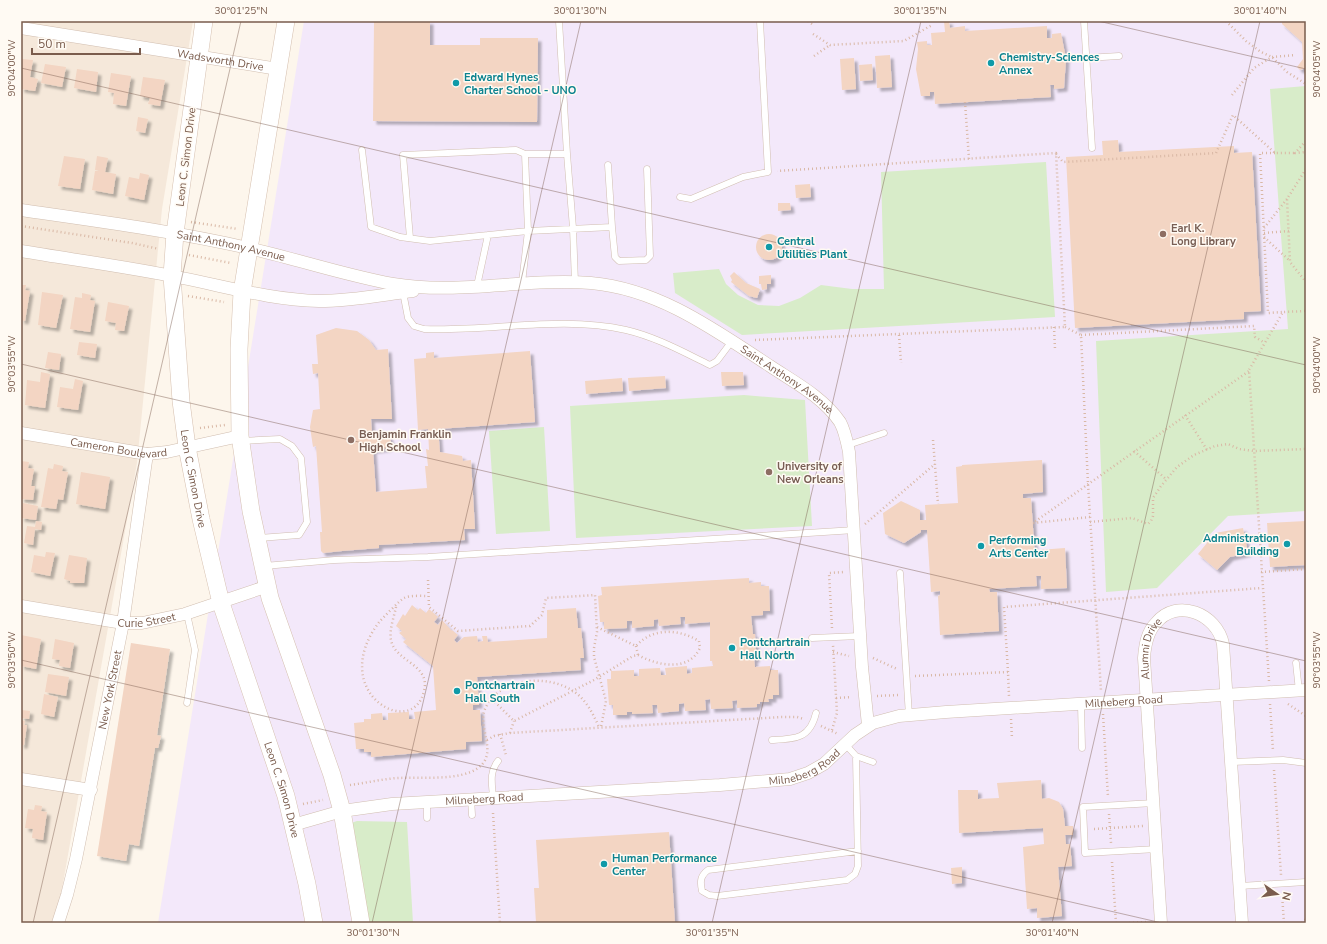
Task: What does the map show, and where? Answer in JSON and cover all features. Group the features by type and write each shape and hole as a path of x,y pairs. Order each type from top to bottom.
{"main road":[{"name":"Leon C. Simon Drive","path":"204,21 198,56 175,233 172,276 181,401 187,447 200,519 221,602 288,807 307,884 314,923"},
{"path":"286,21 246,266 236,297 239,350 237,434 251,511 268,586 343,798 361,923"}],"street":[{"name":"Wadsworth Drive","path":"21,28 278,69"},
{"name":"Saint Anthony Avenue","path":"21,210 175,233 249,248 368,280 417,288 575,283 610,286 648,296 681,310 732,341 822,401 841,423 848,445 855,530 852,554 868,725"},
{"name":"Saint Anthony Avenue","path":"21,251 172,276 236,297 318,301 357,300 403,292 439,288"},
{"name":"Cameron Boulevard","path":"21,433 147,454 187,447 237,434"},
{"name":"New York Street","path":"58,923 67,895 91,790 123,623 147,454"},
{"name":"Curie Street","path":"21,606 123,623 150,622 187,614 268,586"},
{"name":"Alumni Drive","path":"1161,922 1144,658 1148,636 1156,622 1165,614 1180,610 1206,617 1212,621 1221,635 1242,923"},
{"name":"Milneberg Road","path":"293,825 343,798 392,804 471,798 641,790 790,779 816,769 868,725 892,718 1302,690"},
{"path":"21,779 91,790"}],"lane":[{"path":"559,21 573,228 575,283"},
{"path":"680,197 691,198 743,176 768,172 760,21"},
{"path":"1084,21 1092,148"},
{"path":"1086,58 1119,56"},
{"path":"362,150 370,227 410,238 430,241 528,231 612,227"},
{"path":"410,238 403,155 516,150 525,154 567,154"},
{"path":"522,284 528,231 525,154"},
{"path":"608,166 615,257 619,261 646,260 650,256 647,169"},
{"path":"477,286 488,235"},
{"path":"403,292 408,318 414,326 424,329 584,324 643,335 710,365 717,361 732,341"},
{"path":"848,445 884,433"},
{"path":"237,434 280,439 292,446 301,458 308,522 299,535 257,538"},
{"path":"263,566 335,560 428,557 855,530"},
{"path":"900,573 910,716"},
{"path":"187,614 195,650 187,703"},
{"path":"812,638 860,636"},
{"path":"1296,663 1302,690"},
{"path":"1081,704 1082,748"},
{"path":"772,740 792,739 802,736 811,728 816,713"},
{"path":"847,743 856,756 858,851 858,866 855,874 847,880 717,896 709,895 702,891 700,884 702,874 708,870 858,851"},
{"path":"856,756 873,762"},
{"path":"1231,762 1274,760 1306,763"},
{"path":"493,797 491,779 494,767 498,761"},
{"path":"471,798 472,815"},
{"path":"427,801 427,818"},
{"path":"1154,802 1083,807 1085,853 1157,849"},
{"path":"1240,886 1306,882"}],"path":[{"path":"808,21 812,24"},
{"path":"1226,21 1246,41 1261,52 1272,57 1287,72 1306,84"},
{"path":"814,56 830,45 904,41 932,25"},
{"path":"813,34 830,45"},
{"path":"1232,94 1254,68 1272,57 1296,55"},
{"path":"965,102 969,159"},
{"path":"1056,153 1063,162 1216,153 1233,115 1275,153"},
{"path":"1295,153 1306,141"},
{"path":"1306,152 1260,153 1268,314 1306,311"},
{"path":"768,172 1056,153"},
{"path":"1056,153 1065,327"},
{"path":"1263,229 1287,199 1306,168"},
{"path":"1287,199 1290,262"},
{"path":"189,221 238,229"},
{"path":"21,226 132,243 246,266"},
{"path":"1264,233 1289,231"},
{"path":"1264,237 1290,262 1306,282"},
{"path":"185,295 236,297"},
{"path":"1090,517 1032,523 1249,370 1283,312"},
{"path":"732,341 899,335 1054,327 1065,327 1082,335 1254,326 1255,336 1265,343"},
{"path":"1054,327 1055,349"},
{"path":"899,335 901,362"},
{"path":"1082,335 1090,522 1116,923"},
{"path":"1249,370 1284,923"},
{"path":"1185,415 1206,450"},
{"path":"196,428 237,434"},
{"path":"933,440 938,504"},
{"path":"1090,522 1132,518 1148,524 1151,521 1152,516 1153,498 1166,480 1177,467 1194,455 1206,450 1228,444 1239,449 1254,451 1306,449"},
{"path":"1134,451 1166,480"},
{"path":"1261,572 1306,569"},
{"path":"428,580 429,607 458,631 530,626 542,615 546,598 596,595 597,627 594,648 599,676 606,701 600,727"},
{"path":"1012,739 1004,606 1262,588"},
{"path":"396,607 391,640 397,650 415,664 421,672 425,682 425,689 418,702 410,709 397,711 385,708 372,696 362,673 361,661 367,639 383,618 404,598 428,596"},
{"path":"597,627 636,646"},
{"path":"636,646 654,634 672,631 694,638 699,641 700,645 698,653 694,657 669,666 654,663 638,655"},
{"path":"636,646 638,655"},
{"path":"510,733 514,721 573,691 638,655"},
{"path":"911,676 1008,672"},
{"path":"288,807 343,798 396,778 449,776 466,773 478,768 485,761 489,748 483,730 483,716 492,699 508,687 521,682 543,681 565,686 585,702 600,727"},
{"path":"492,699 514,721"},
{"path":"487,740 500,734 510,733 797,716 832,730 847,743"},
{"path":"500,734 506,755"},
{"path":"493,813 500,923"},
{"path":"1084,829 1155,825"},
{"path":"1302,923 1306,919"},
{"path":"1129,923 1161,922"}],"shaded area":[{"path":"21,21 193,21 162,209 137,463 56,923 21,923"},
{"name":"University of New Orleans","path":"304,21 1306,21 1306,923 158,923"}],"green space":[{"path":"1306,86 1306,511 1228,516 1157,588 1106,592 1096,341 1288,329 1270,89"},
{"path":"1046,162 1055,317 742,335 675,293 673,273 719,269 726,284 738,295 758,305 779,306 800,298 821,285 852,289 884,289 881,172"},
{"path":"744,395 805,400 812,526 576,538 570,406"},
{"path":"544,427 550,531 496,534 489,431"},
{"path":"357,821 407,822 413,923 361,923 345,825"}],"building":[{"name":"Edward Hynes Charter School - UNO","path":"374,21 430,21 430,45 480,45 480,38 538,38 537,122 373,121"},
{"name":"Chemistry-Sciences Annex","path":"944,21 949,21 950,28 965,26 965,31 1047,26 1047,38 1052,38 1052,34 1061,33 1066,59 1064,88 1054,89 1054,85 1050,85 1051,97 935,104 934,92 930,92 930,96 921,96 916,69 918,49 917,42 927,41 927,45 932,45 931,33 945,32"},
{"path":"1282,21 1306,21 1306,67 1303,69 1300,70 1297,67 1303,59 1302,42 1282,24"},
{"path":"890,55 892,87 877,88 875,56"},
{"path":"854,58 856,89 842,90 840,59"},
{"path":"21,59 33,60 30,77 38,79 35,91 21,89"},
{"path":"45,64 66,67 62,87 41,83"},
{"path":"872,64 873,80 860,81 859,65"},
{"path":"77,69 98,72 96,92 74,88"},
{"path":"111,73 131,76 126,106 113,104 114,93 108,92"},
{"path":"143,77 165,80 160,106 148,104 150,98 140,96"},
{"path":"138,117 148,119 145,133 136,131"},
{"name":"Earl K. Long Library","path":"1118,140 1119,152 1234,146 1234,153 1252,152 1261,311 1244,312 1244,319 1075,328 1066,157 1103,155 1102,141"},
{"path":"64,156 85,159 80,189 58,186"},
{"path":"97,156 108,158 105,172 116,174 113,194 92,190 95,171 100,171 95,170"},
{"path":"140,173 149,175 144,200 125,196 129,177 139,179"},
{"path":"810,184 811,197 796,198 795,185"},
{"path":"778,203 790,203 791,210 778,211"},
{"name":"Central Utilities Plant","path":"769,234 778,238 782,247 778,256 769,260 760,256 756,247 760,238"},
{"path":"734,272 746,283 760,289 757,298 749,296 731,282 732,280 730,276"},
{"path":"771,275 771,284 767,284 767,289 762,290 761,284 759,284 759,276"},
{"path":"21,285 26,285 25,290 30,291 25,321 21,320"},
{"path":"42,292 63,295 56,328 38,325"},
{"path":"82,293 91,295 90,300 95,301 90,332 70,329 75,297 82,298"},
{"path":"108,302 129,306 124,331 115,330 116,323 105,321"},
{"name":"Benjamin Franklin High School","path":"336,328 357,331 369,340 376,350 388,349 392,419 371,419 372,434 386,434 389,436 391,442 388,448 373,450 376,492 427,488 425,466 428,466 426,449 429,450 428,429 418,430 414,359 426,358 426,353 434,352 434,358 530,351 535,422 438,429 440,452 462,456 463,461 471,460 475,529 464,529 465,540 379,545 379,548 323,553 321,551 320,532 322,532 316,446 313,447 310,427 313,410 320,409 318,373 313,374 312,364 318,364 316,335"},
{"path":"79,342 97,344 95,358 77,355"},
{"path":"48,352 61,354 59,370 45,368"},
{"path":"41,372 50,374 45,408 25,405 27,380 40,382"},
{"path":"721,372 743,372 744,385 722,386"},
{"path":"665,376 666,388 629,391 628,378"},
{"path":"622,378 623,391 586,394 585,381"},
{"path":"75,379 83,381 78,410 57,407 60,387 73,389"},
{"name":"Performing Arts Center","path":"1042,460 1043,492 1023,494 1023,498 1031,498 1035,557 1039,557 1038,550 1065,548 1067,588 1041,589 1041,576 1036,576 1037,586 989,589 990,592 997,592 999,631 940,635 938,596 940,595 940,591 931,592 927,530 921,530 921,532 904,543 885,534 883,513 901,501 920,510 920,520 926,520 925,505 958,503 956,467 962,465"},
{"path":"21,461 29,462 28,468 34,469 31,486 35,486 33,500 21,499"},
{"path":"54,464 63,466 62,471 68,472 63,500 58,499 56,509 41,507 48,468 53,469"},
{"path":"81,472 110,477 105,509 76,504"},
{"path":"23,503 38,506 36,520 21,518"},
{"path":"36,521 42,522 41,530 35,529 33,545 24,543 27,526 35,527"},
{"name":"Administration Building","path":"1306,521 1306,565 1270,567 1267,523"},
{"path":"1243,528 1248,553 1230,557 1217,570 1198,554 1215,533"},
{"path":"46,552 55,553 50,576 31,572 34,555 45,557"},
{"path":"69,555 87,558 84,583 70,583 70,581 64,579"},
{"name":"Pontchartrain Hall North","path":"749,578 749,583 761,582 761,586 769,586 770,611 763,611 763,615 751,616 753,634 755,634 756,659 754,659 755,667 770,666 770,670 778,670 779,695 773,695 773,699 768,699 769,702 760,702 760,704 757,704 757,707 737,708 737,700 732,701 733,708 711,709 710,699 705,700 706,710 685,711 684,703 679,704 679,711 658,713 657,705 652,705 653,713 632,714 632,712 627,712 627,715 613,715 613,705 609,705 607,679 611,679 611,671 634,670 634,676 639,676 639,669 660,668 661,675 666,675 665,668 687,666 687,674 692,673 692,668 713,666 712,661 710,661 710,622 685,624 685,617 680,617 681,624 659,626 658,619 654,620 654,626 632,628 632,621 627,621 627,628 604,629 604,622 600,622 598,596 602,595 601,587"},
{"name":"Pontchartrain Hall South","path":"412,605 418,610 420,608 426,613 429,609 438,617 434,622 438,625 442,620 458,635 454,640 457,643 464,637 477,636 478,642 483,641 482,636 487,636 488,642 547,638 547,610 576,608 578,628 581,628 584,658 580,658 581,670 477,677 479,705 473,705 473,710 480,710 482,741 466,742 466,749 371,757 371,752 364,752 364,749 356,749 354,723 364,722 364,719 371,719 371,714 382,713 383,720 388,720 388,713 409,712 409,719 415,719 414,712 436,710 433,666 403,642 406,639 399,633 402,631 396,626 403,614 405,616"},
{"path":"21,635 41,639 36,669 21,666"},
{"path":"55,639 74,643 70,668 59,666 60,660 52,659"},
{"path":"131,643 170,649 157,735 161,736 158,748 155,748 139,846 129,844 126,861 97,856"},
{"path":"48,674 69,677 66,696 45,692"},
{"path":"44,694 58,697 54,717 41,714"},
{"path":"22,710 30,711 29,719 21,718"},
{"path":"21,720 25,721 24,725 27,725 24,745 21,745"},
{"path":"1041,780 1042,799 1049,798 1059,802 1063,809 1065,826 1073,826 1073,835 1065,835 1066,844 1070,844 1072,866 1058,867 1062,916 1037,918 1037,908 1027,909 1023,847 1044,844 1043,828 959,833 958,790 978,790 978,799 999,798 997,783"},
{"path":"35,805 42,806 41,811 47,812 43,840 32,838 33,829 25,828 28,809 34,810"},
{"name":"Human Performance Center","path":"669,832 675,923 536,923 534,888 539,888 536,840"},
{"path":"962,867 962,883 952,884 951,868"}],"place":[{"name":"Chemistry-Sciences Annex","path":"991,63"},
{"name":"Edward Hynes Charter School - UNO","path":"456,83"},
{"name":"Earl K. Long Library","path":"1163,234"},
{"name":"Central Utilities Plant","path":"769,247"},
{"name":"Benjamin Franklin High School","path":"351,440"},
{"name":"University of New Orleans","path":"769,472"},
{"name":"Administration Building","path":"1287,544"},
{"name":"Performing Arts Center","path":"981,546"},
{"name":"Pontchartrain Hall North","path":"732,648"},
{"name":"Pontchartrain Hall South","path":"457,691"},
{"name":"Human Performance Center","path":"604,864"}]}
